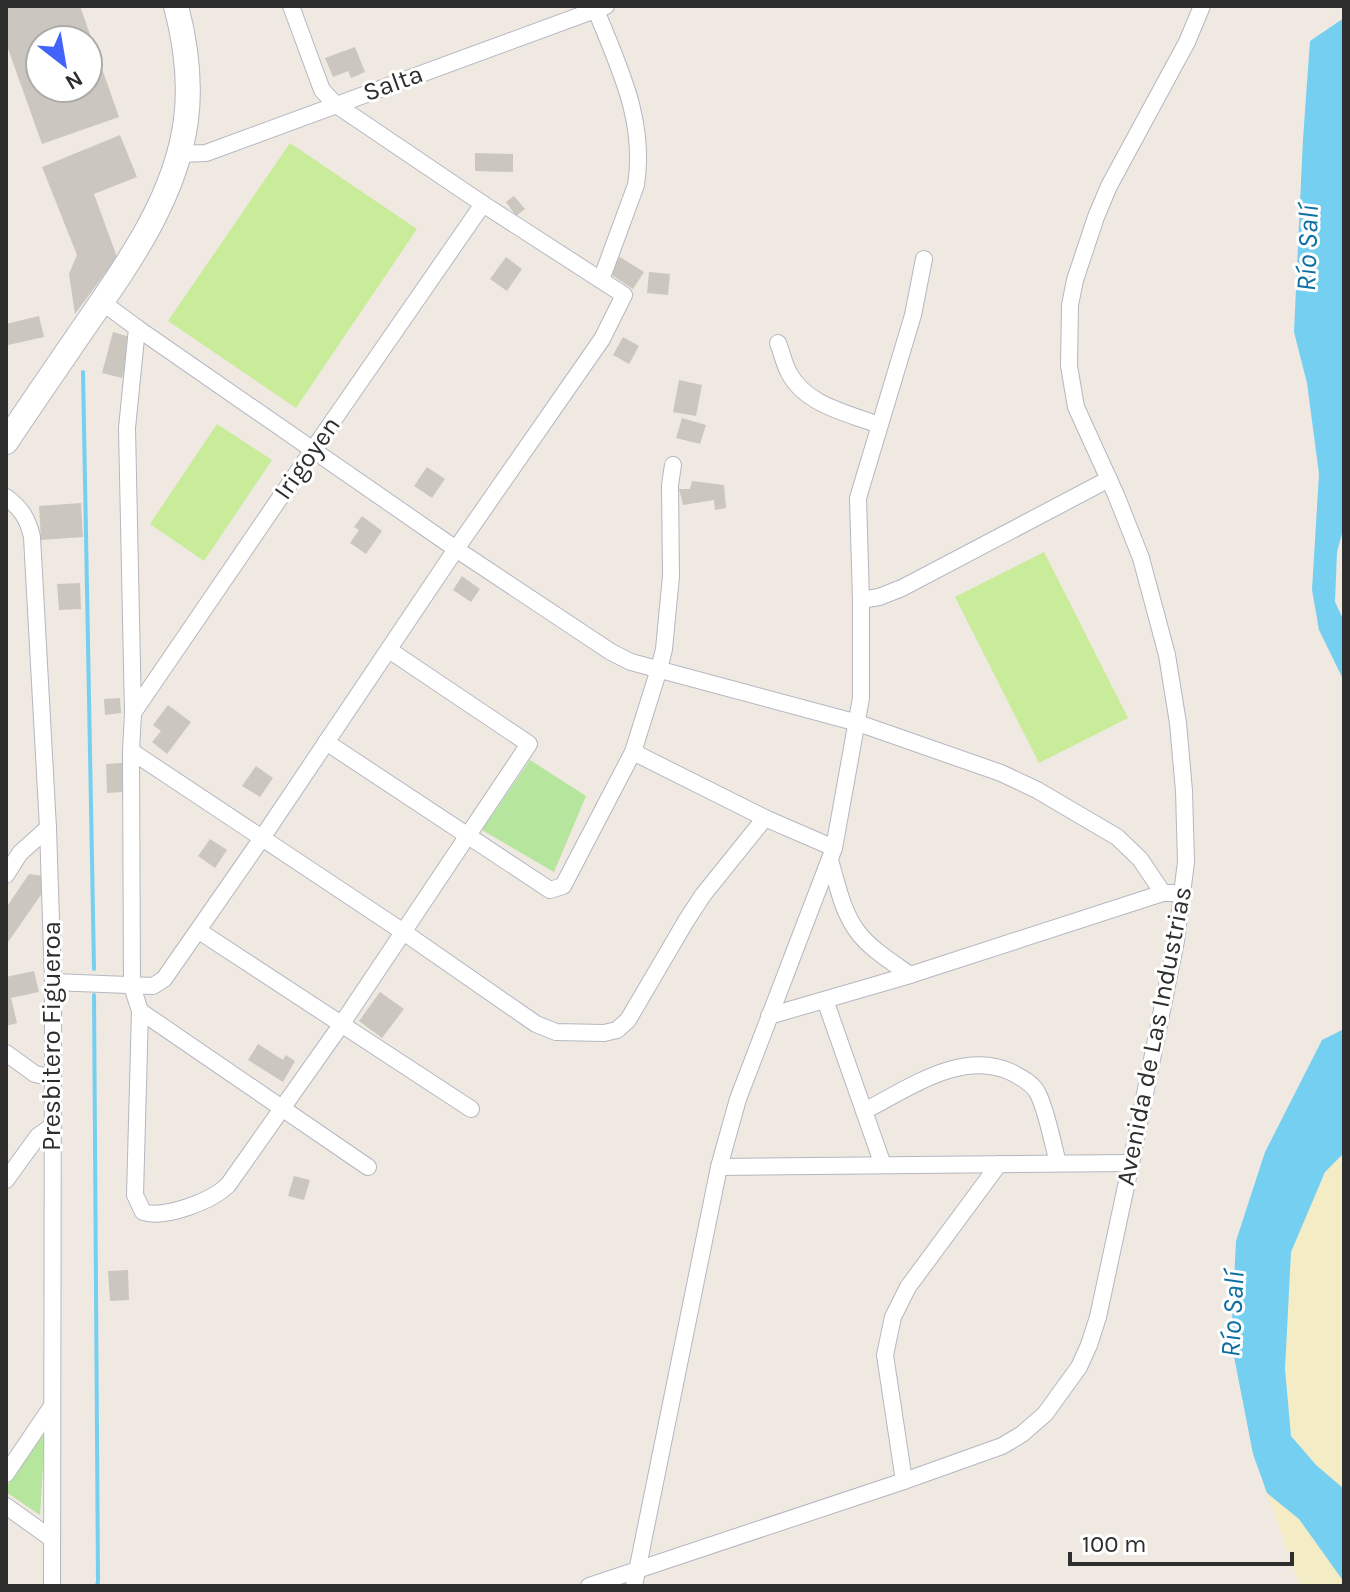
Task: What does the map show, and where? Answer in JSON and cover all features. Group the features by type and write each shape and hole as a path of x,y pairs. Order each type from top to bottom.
{"main road":[{"path":"6,442 102,302 166,193 186,122 188,87 187,60 176,6"}],"street":[{"path":"53,982 153,986 164,979 602,339 624,295 335,104 322,90 291,6"},
{"name":"Avenida de Las Industrias","path":"589,1586 635,1578 1002,1446 1045,1414 1079,1367 1089,1345 1098,1317 1176,941 1186,862 1178,723 1167,655 1141,558 1076,407 1069,366 1070,305 1075,280 1109,186 1187,42 1202,6"},
{"name":"Salta","path":"179,154 206,153 601,8"},
{"path":"601,8 630,94 638,135 636,185 601,280"},
{"name":"Irigoyen","path":"133,713 483,204"},
{"path":"635,1578 719,1167 738,1099 832,854 861,698 858,498 913,315 924,259"},
{"path":"102,302 312,451 611,652 631,662 858,723 1001,773 1065,805 1117,837 1140,859 1163,893"},
{"path":"137,328 127,428 133,713 132,986 140,1011 135,1195 143,1212 153,1215 205,1201 228,1185 341,1025 529,744 389,650"},
{"path":"778,343 789,373 803,391 823,405 879,425"},
{"path":"326,742 550,890 563,886 633,752 659,669 671,576 670,485 673,465"},
{"path":"861,600 902,588 1109,479"},
{"name":"Presbitero Figueroa","path":"6,497 29,522 32,537 48,828 53,982 52,1586"},
{"path":"131,751 536,1024 571,1034 617,1030 628,1020 703,895 765,818"},
{"path":"633,752 832,854 847,913 857,931 910,975"},
{"path":"6,875 20,853 48,828"},
{"path":"769,1016 910,975 1163,893 1182,893"},
{"path":"199,931 471,1109"},
{"path":"825,1000 883,1165"},
{"path":"140,1011 368,1167"},
{"path":"6,1053 35,1074 53,1078"},
{"path":"864,1111 939,1072 964,1065 1001,1067 1025,1079 1037,1092 1058,1163"},
{"path":"6,1180 38,1136 52,1126"},
{"path":"719,1167 1131,1163"},
{"path":"904,1481 885,1355 893,1317 908,1287 999,1164"},
{"path":"6,1474 52,1406"},
{"path":"6,1506 52,1539"}],"green space":[{"path":"290,143 417,229 296,408 168,321"},
{"path":"217,424 272,460 204,561 150,524"},
{"path":"1044,552 1128,718 1039,763 955,597"},
{"path":"530,760 586,796 554,872 482,830"},
{"path":"45,1432 40,1515 6,1492 6,1487"}],"sand":[{"path":"1344,1153 1344,1489 1316,1465 1291,1436 1285,1369 1291,1252 1325,1172"},
{"path":"1267,1493 1299,1519 1344,1586 1300,1586"}],"water":[{"name":"Río Salí","path":"1344,18 1344,526 1337,552 1335,602 1344,621 1344,681 1319,630 1312,590 1319,474 1307,383 1294,332 1310,41"},
{"path":"1344,1029 1344,1153 1325,1172 1291,1252 1285,1369 1291,1436 1316,1465 1344,1489 1344,1582 1299,1519 1267,1493 1253,1454 1231,1341 1236,1241 1265,1152 1322,1040"}],"building":[{"path":"6,6 80,6 86,24 24,24 24,94 6,43"},
{"path":"355,47 365,72 351,78 348,71 333,77 325,58"},
{"path":"104,74 119,117 42,144 28,104 104,104"},
{"path":"120,135 137,177 94,194 117,257 75,314 69,274 77,255 42,167"},
{"path":"475,153 513,154 513,172 475,171"},
{"path":"514,196 525,209 516,216 506,202"},
{"path":"506,257 522,269 507,291 490,279"},
{"path":"620,257 644,272 633,289 609,273"},
{"path":"649,272 670,274 668,295 647,293"},
{"path":"39,316 44,337 8,345 6,324"},
{"path":"113,332 133,338 122,378 102,373"},
{"path":"623,337 639,346 629,364 613,355"},
{"path":"679,380 702,385 696,416 673,412"},
{"path":"682,418 706,425 700,444 676,438"},
{"path":"427,467 445,479 432,498 414,486"},
{"path":"692,481 724,485 726,508 715,510 714,500 683,505 679,489 690,489"},
{"path":"81,503 83,537 41,540 39,506"},
{"path":"362,516 382,531 366,554 350,543 359,530 354,527"},
{"path":"462,576 480,589 471,602 453,590"},
{"path":"80,583 81,609 59,610 57,584"},
{"path":"120,698 121,713 105,715 104,699"},
{"path":"168,705 191,722 167,754 152,742 161,731 153,725"},
{"path":"122,763 123,792 107,793 106,764"},
{"path":"256,766 273,778 260,797 242,786"},
{"path":"210,839 227,850 215,868 198,856"},
{"path":"29,874 43,876 45,889 6,945 6,908"},
{"path":"34,971 39,992 11,998 17,1023 6,1026 6,977"},
{"path":"380,992 404,1009 382,1038 359,1021"},
{"path":"258,1044 283,1060 286,1055 295,1061 283,1082 248,1060"},
{"path":"294,1176 310,1180 304,1200 288,1196"},
{"path":"128,1270 129,1300 110,1301 108,1271"}],"waterway":[{"path":"83,372 94,969"},
{"path":"94,995 97,1586"}]}
